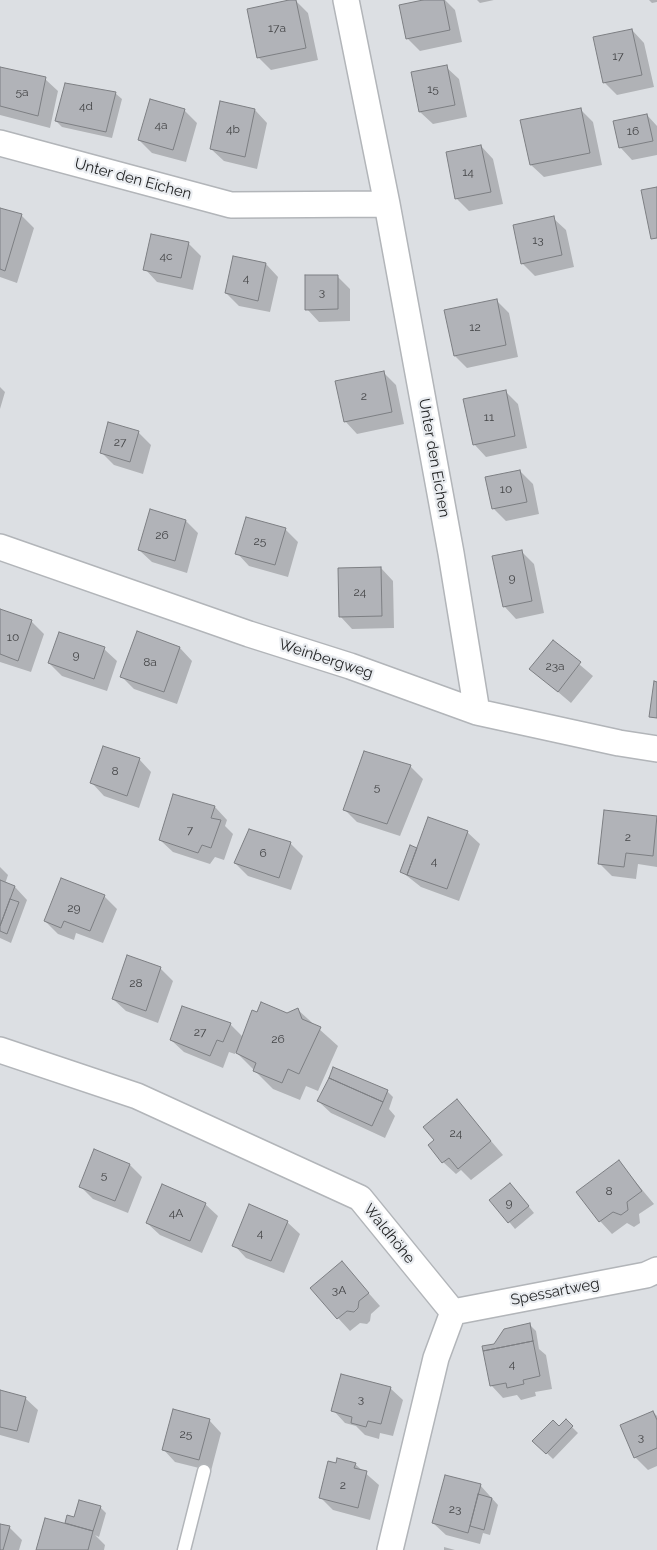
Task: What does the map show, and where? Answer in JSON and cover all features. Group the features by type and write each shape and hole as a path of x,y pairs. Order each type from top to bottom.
{"street":[{"name":"Unter den Eichen","path":"346,0 387,204 451,553 477,712"},
{"name":"Unter den Eichen","path":"0,143 231,205 387,204"},
{"name":"Weinbergweg","path":"0,547 249,634 350,666 477,712 619,743 657,749"},
{"name":"Waldhöhe","path":"0,1050 137,1096 360,1198 453,1312"},
{"name":"Spessartweg","path":"453,1312 646,1274 657,1270"},
{"path":"390,1550 436,1358 453,1312"}],"lane":[{"path":"184,1550 204,1470"}],"building":[{"path":"296,0 306,48 257,58 247,9"},
{"path":"423,0 444,0 450,30 406,39 399,5"},
{"path":"632,29 642,75 603,83 593,37"},
{"path":"447,65 455,105 419,112 411,72"},
{"path":"0,67 46,77 38,116 0,106"},
{"path":"65,83 116,92 106,132 55,121"},
{"path":"150,99 185,109 173,150 138,140"},
{"path":"220,101 255,109 245,157 210,149"},
{"path":"581,108 590,153 530,165 520,120"},
{"path":"647,114 653,141 619,148 613,121"},
{"path":"481,145 491,192 455,199 446,152"},
{"path":"657,187 657,238 651,239 641,190"},
{"path":"0,208 22,214 5,271 0,269"},
{"path":"554,216 562,255 521,264 513,225"},
{"path":"151,234 189,242 181,278 143,270"},
{"path":"233,256 266,263 258,301 225,293"},
{"path":"305,275 338,275 338,309 305,310"},
{"path":"497,299 506,345 454,356 444,310"},
{"path":"384,371 392,412 344,422 335,381"},
{"path":"506,390 515,436 473,445 463,399"},
{"path":"108,422 139,431 130,462 100,453"},
{"path":"520,470 527,502 492,509 485,477"},
{"path":"150,509 186,520 175,561 138,550"},
{"path":"246,517 286,528 275,565 235,554"},
{"path":"522,550 532,601 503,607 492,556"},
{"path":"381,567 382,616 339,617 338,568"},
{"path":"0,609 32,620 18,661 0,654"},
{"path":"137,631 180,647 164,692 120,677"},
{"path":"59,632 105,647 94,679 48,663"},
{"path":"553,640 581,662 558,692 529,669"},
{"path":"654,681 657,682 657,718 649,717"},
{"path":"103,746 140,758 127,796 90,783"},
{"path":"364,751 411,765 387,824 343,810"},
{"path":"173,794 215,806 211,818 221,820 211,848 202,845 198,853 159,840"},
{"path":"604,810 657,816 653,856 626,853 624,867 598,864"},
{"path":"428,817 468,831 447,889 407,875"},
{"path":"249,829 291,842 279,878 234,863"},
{"path":"410,845 417,848 407,875 400,872"},
{"path":"61,878 105,895 90,931 64,921 61,928 44,921"},
{"path":"0,880 15,886 0,926"},
{"path":"10,899 19,902 7,934 0,931 0,926"},
{"path":"127,955 161,967 146,1011 112,999"},
{"path":"261,1002 287,1013 298,1008 302,1019 321,1027 299,1074 288,1069 282,1083 253,1071 256,1063 236,1053 252,1010 257,1012"},
{"path":"182,1006 231,1023 223,1042 217,1040 210,1056 170,1040"},
{"path":"333,1067 388,1090 383,1102 329,1078"},
{"path":"329,1078 383,1102 372,1126 317,1101"},
{"path":"457,1099 491,1141 458,1169 449,1158 442,1163 428,1145 434,1140 423,1127"},
{"path":"94,1149 130,1164 115,1201 79,1187"},
{"path":"619,1160 642,1191 627,1202 628,1210 621,1215 613,1212 599,1222 576,1192"},
{"path":"510,1183 529,1206 508,1223 489,1200"},
{"path":"162,1184 206,1203 190,1241 146,1223"},
{"path":"249,1204 288,1221 271,1261 232,1246"},
{"path":"342,1261 369,1293 359,1301 358,1308 354,1312 347,1311 337,1319 310,1288"},
{"path":"530,1323 533,1341 483,1351 482,1346 494,1344 504,1329"},
{"path":"533,1341 540,1376 523,1380 524,1384 507,1388 506,1383 490,1386 483,1351"},
{"path":"341,1374 391,1387 381,1424 368,1421 366,1427 351,1423 352,1417 331,1411"},
{"path":"0,1390 26,1397 17,1431 0,1427"},
{"path":"173,1409 210,1419 199,1460 162,1450"},
{"path":"653,1411 657,1420 657,1448 634,1458 620,1425"},
{"path":"566,1419 573,1426 546,1454 532,1441 553,1420 559,1426"},
{"path":"337,1458 356,1463 354,1468 367,1471 358,1508 319,1498 328,1461 336,1463"},
{"path":"445,1475 481,1484 468,1533 432,1523"},
{"path":"478,1494 492,1498 484,1530 470,1526"},
{"path":"79,1500 101,1506 93,1531 65,1523 67,1515 74,1517"},
{"path":"45,1518 93,1531 88,1550 36,1550"},
{"path":"0,1524 10,1526 3,1550 0,1550"}]}
